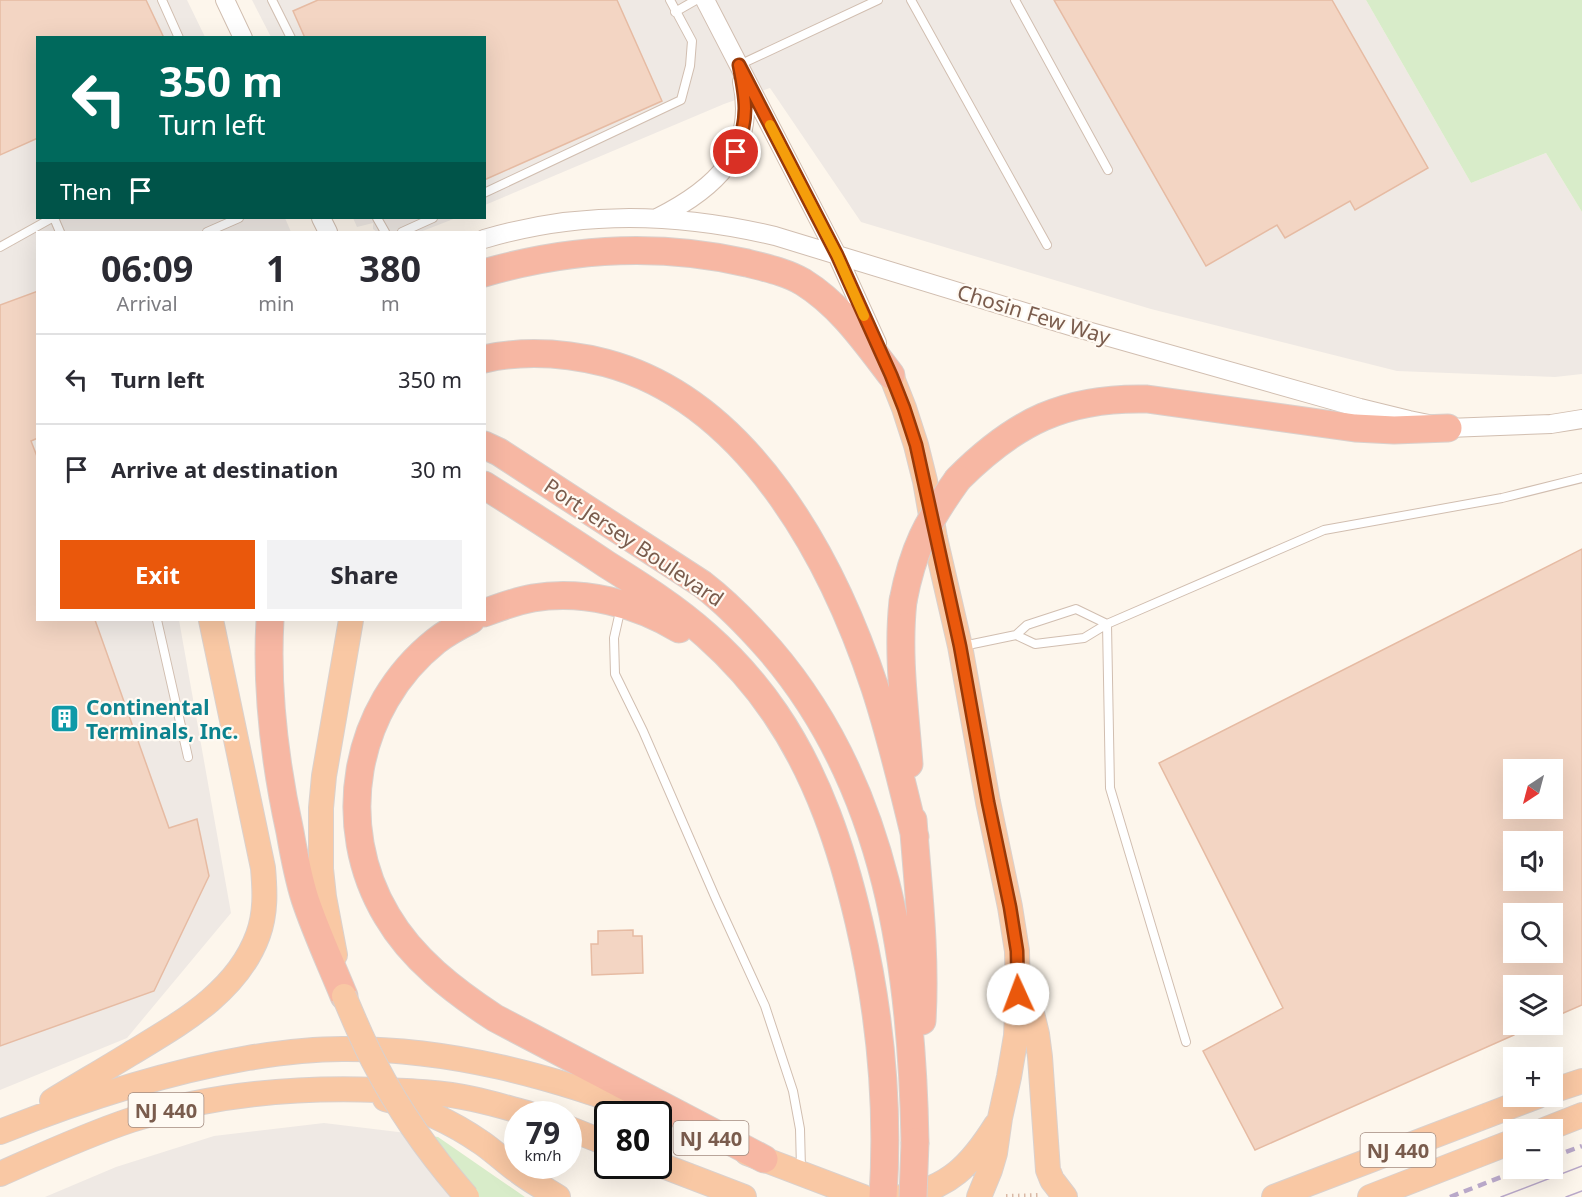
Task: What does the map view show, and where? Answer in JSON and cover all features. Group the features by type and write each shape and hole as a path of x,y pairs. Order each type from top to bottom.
{"highway":[{"path":"486,272 544,258 656,250 731,260 767,268 802,281 836,307 891,375 916,445 960,646 1017,951 1037,1034 1048,1170 1054,1196"},
{"path":"486,359 531,353 592,359 622,367 678,394 725,431 751,458 800,526 847,616 878,697 915,837"},
{"path":"915,1142 924,963 900,627 908,575 920,540 958,479 998,442 1028,424 1070,407 1120,398 1147,399 1355,428 1394,430 1448,428"},
{"name":"Port Jersey Boulevard","path":"486,446 499,452 724,600 744,619 781,663 804,693 823,724 859,799 874,840 889,892 899,943 907,1002 914,1092 913,1197"},
{"name":"Port Jersey Boulevard","path":"486,486 654,594 706,635 754,685 792,741 823,803 841,850 874,996 881,1044 884,1093 883,1197"},
{"path":"486,611 534,598 561,596 588,597 615,602 642,610 667,622 732,660"},
{"path":"1,1131 193,1014 232,979 247,959 258,936 264,915 263,868 211,621"},
{"path":"270,621 271,697 277,759 286,816 304,897 316,931 375,1064 393,1096 436,1158 467,1197"},
{"path":"344,996 324,897 320,838 324,776 351,621"},
{"path":"469,621 436,641 418,658 385,701 372,726 357,782 356,810 358,838 373,892 406,942 427,966 472,1003 520,1033 764,1159"},
{"path":"979,1197 995,1153 1016,1036 1017,951"},
{"name":"NJ 440","path":"1,1131 101,1095 165,1076 231,1061 304,1050 386,1050 481,1062 573,1086 616,1101"},
{"path":"1563,1087 1582,1081"},
{"path":"341,1089 390,1100 440,1119 482,1143 520,1173 558,1197"},
{"name":"NJ 440","path":"0,1174 130,1120 173,1108 260,1093 341,1089 418,1091 474,1099 504,1107"},
{"name":"NJ 440","path":"1275,1197 1509,1107"},
{"path":"1563,1122 1582,1115"},
{"path":"902,1197 928,1191 962,1169 981,1148 1000,1118"},
{"name":"NJ 440","path":"672,1123 863,1197"},
{"name":"NJ 440","path":"1370,1197 1503,1145"},
{"name":"NJ 440","path":"672,1169 744,1197"}],"street":[{"path":"225,0 242,36"},
{"path":"705,0 837,255 891,375"},
{"path":"657,218 696,196 726,167 736,152 743,134 746,116 739,65"},
{"name":"Chosin Few Way","path":"486,239 538,226 617,218 657,218 737,227 775,236 1070,326 1409,420 1448,428 1551,424 1582,419"}],"lane":[{"path":"162,0 178,36"},
{"path":"272,0 290,36"},
{"path":"486,192 681,100 690,66 692,42 669,0"},
{"path":"675,12 696,0"},
{"path":"739,65 878,0"},
{"path":"911,0 1047,245"},
{"path":"1015,0 1108,170"},
{"path":"0,247 51,219"},
{"path":"209,231 237,219"},
{"path":"404,231 431,219"},
{"path":"1016,635 1035,644 1084,639 1107,624 1324,530 1502,498 1582,478"},
{"path":"622,605 614,638 615,674 643,731 765,1006 793,1091 800,1129 801,1173"},
{"path":"960,646 1016,635 1027,625 1076,609 1107,624"},
{"path":"157,621 188,757"},
{"path":"1107,624 1110,789 1186,1042"}],"path":[{"path":"1006,1196 1054,1196"}],"shaded area":[{"name":"Continental Terminals, Inc.","path":"0,0 187,0 205,36 36,36 36,219 285,219 291,231 36,231 36,621 179,621 231,913 127,1038 0,1090"},
{"path":"252,0 1366,0 1471,183 1546,153 1582,212 1582,374 1555,377 1397,371 1151,309 861,222 770,88 724,104 486,205 486,36 270,36"},
{"path":"353,219 453,219 423,231 376,231 373,229 373,223 357,227"},
{"path":"324,1123 423,1135 463,1197 45,1197 116,1167 214,1136"}],"green space":[{"path":"1366,0 1582,0 1582,212 1546,153 1471,183"},
{"path":"423,1135 438,1137 525,1197 463,1197"}],"building":[{"path":"0,0 146,0 163,36 36,36 36,139 0,155"},
{"path":"318,0 617,0 662,101 486,179 486,36 304,36 293,11"},
{"path":"1054,0 1332,0 1428,168 1355,210 1350,201 1285,238 1277,225 1206,266"},
{"name":"Continental Terminals, Inc.","path":"36,292 36,439 31,441 36,454 36,621 95,621 169,828 197,819 209,876 154,991 0,1046 0,305"},
{"path":"1582,549 1582,1005 1563,1013 1563,975 1503,975 1503,1035 1514,1035 1255,1150 1203,1051 1283,1008 1159,763"},
{"path":"633,930 633,936 642,936 643,973 592,975 591,944 598,944 598,931"}],"tram line":[{"path":"1501,1197 1582,1166"},
{"path":"1566,1197 1582,1191"}],"railway":[{"path":"1563,1153 1582,1146"},
{"path":"1450,1197 1503,1176"}],"slow traffic":[{"path":"770,125 837,255 864,316"}],"place":[{"name":"Continental Terminals, Inc.","path":"65,719"}],"route":[{"path":"736,152 743,134 746,116 739,65 837,255 891,375 916,445 960,646 988,802 1010,907 1017,951 1018,994"}]}
